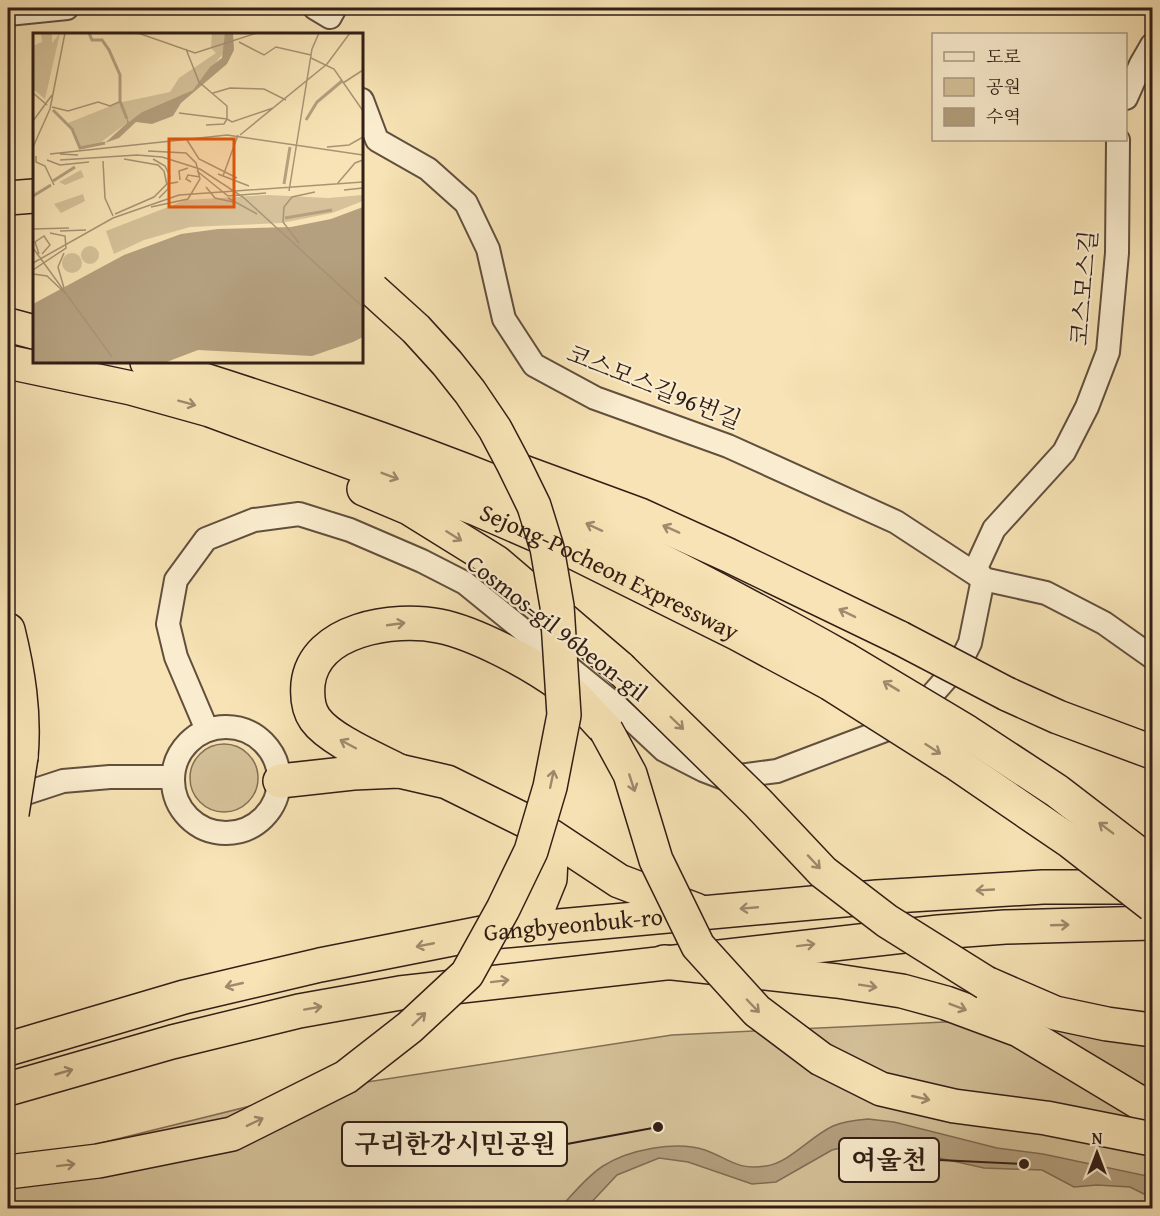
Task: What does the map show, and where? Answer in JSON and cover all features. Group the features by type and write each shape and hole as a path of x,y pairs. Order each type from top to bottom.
{"highway":[{"path":"8,198 33,196"},
{"path":"8,1172 98,1161 231,1134 346,1077 410,1027 467,974 503,909 531,851 550,787 564,715 557,606 547,548 534,506 513,463 495,429 470,392 416,328 367,286"},
{"path":"8,324 33,328"},
{"path":"8,324 33,332"},
{"name":"Sejong-Pocheon Expressway","path":"8,362 131,388 210,410 477,509 555,543 738,634 838,671 967,732 1057,791 1152,864"},
{"name":"Sejong-Pocheon Expressway","path":"150,363 287,406 519,492 626,542 740,601 838,671 954,762 1061,835 1152,905"},
{"path":"210,363 435,440 640,515 900,638 1007,694 1058,717 1152,752"},
{"path":"8,369 312,465 409,508 496,562 568,622 620,668 758,802 823,872 887,921 986,983 1055,1013 1107,1024 1152,1030"},
{"path":"701,912 620,881 536,826 447,782 399,771 339,740 315,720 310,709 308,687 310,673 318,656 337,640 366,628 405,622 439,626 478,639 520,660 562,685 606,730 630,774 656,860 698,946 757,1011 821,1059 881,1089 954,1106 1046,1118 1152,1139"},
{"path":"8,630 21,705 21,757 9,815"},
{"path":"280,781 353,773 399,771"},
{"path":"482,933 516,921 539,906 550,879 551,858 536,826"},
{"name":"Gangbyeonbuk-ro","path":"8,1049 184,997 320,965 482,933 579,926 701,912 876,897 1043,886 1152,886"},
{"name":"Gangbyeonbuk-ro","path":"8,1089 172,1042 299,1011 400,993 939,932 1005,927 1152,923"},
{"path":"664,962 837,981 902,991 946,1003 1019,1030 1152,1110"}],"street":[{"path":"8,14 67,8"},
{"path":"1127,94 1152,45"},
{"name":"코스모스길96번길","path":"363,103 377,140 429,169 466,203 488,249 504,319 534,365 595,398 728,446 896,522 983,579"},
{"name":"코스모스길","path":"983,579 976,568 994,529 1064,452 1087,407 1108,352 1117,253 1118,141"},
{"name":"Cosmos-gil 96beon-gil","path":"207,730 176,657 168,624 176,580 206,539 254,520 299,514 350,530 422,561 465,583 618,707 664,750 724,778 777,771 909,721 960,663 970,643 983,579"},
{"path":"983,579 1046,593 1104,623 1152,657"},
{"path":"220,726 246,730 267,745 278,768 280,781 274,803 260,821 240,831 217,832 202,827 189,819 180,807 174,792 172,777 175,762 183,748 194,737 207,730 220,726"},
{"path":"9,815 63,781 110,777 172,777"}],"green space":[{"path":"224,744 237,747 248,754 255,765 258,778 255,791 248,802 237,809 224,812 211,809 200,802 193,791 190,778 193,765 200,754 211,747"},
{"path":"1048,1017 1152,1034 1152,1208 8,1208 8,1166 315,1090 672,1035"}],"water":[{"path":"868,1119 894,1122 997,1148 1043,1154 1152,1177 1152,1198 1130,1187 1097,1185 1074,1187 1042,1170 984,1168 903,1150 875,1140 832,1150 776,1182 752,1184 688,1162 659,1158 617,1175 586,1208 560,1208 597,1170 625,1155 667,1146 693,1147 747,1167 766,1166 792,1155 833,1126"}],"place":[{"name":"구리한강시민공원","path":"658,1127"},
{"name":"여울천","path":"1024,1164"}]}
